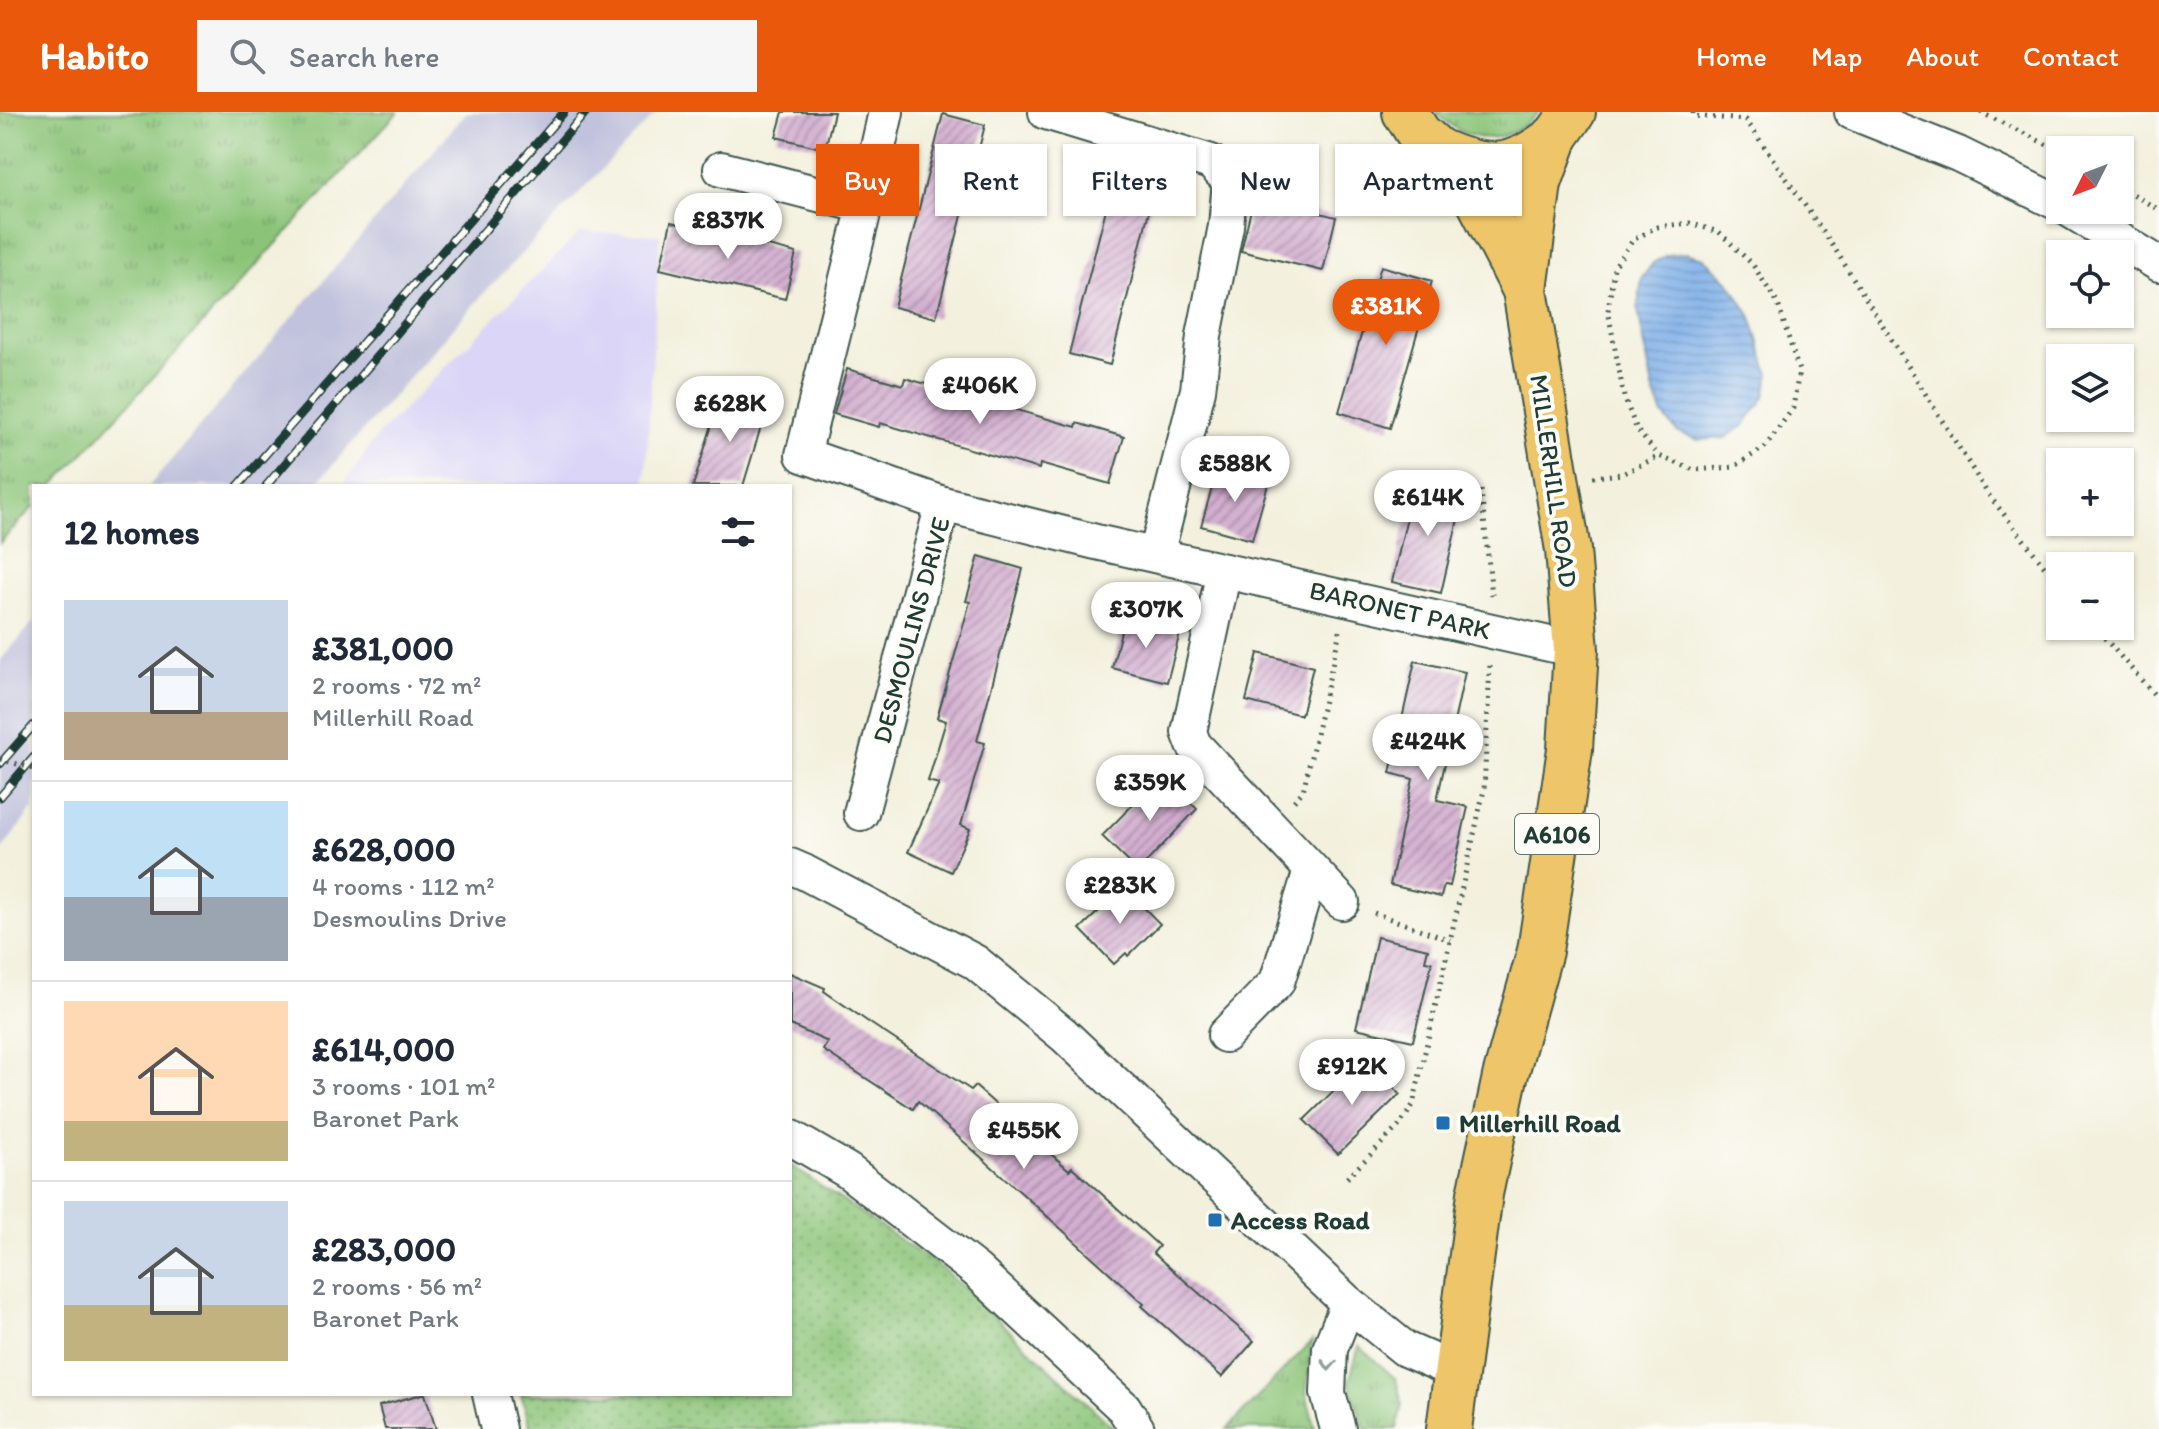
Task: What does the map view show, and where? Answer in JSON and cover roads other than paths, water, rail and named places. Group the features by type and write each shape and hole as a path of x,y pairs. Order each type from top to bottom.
{"main road":[{"name":"MILLERHILL ROAD","path":"1412,127 1461,161 1486,165 1512,163 1536,153 1565,124"},
{"name":"MILLERHILL ROAD","path":"1449,1429 1480,1194 1505,1077 1540,951 1570,749 1576,650 1568,550 1525,290 1539,183 1565,124"},
{"name":"MILLERHILL ROAD","path":"1412,127 1475,193 1525,290"}],"street":[{"path":"879,144 886,112"},
{"path":"1046,112 1211,162 1230,181 1226,226 1204,336 1198,390 1156,555"},
{"path":"1852,112 1958,154 2046,197"},
{"path":"721,169 816,193"},
{"path":"863,216 803,455 943,504"},
{"path":"2093,224 2159,264"},
{"name":"DESMOULINS DRIVE","path":"861,813 943,504 1096,542"},
{"name":"BARONET PARK","path":"1096,542 1576,650"},
{"path":"1224,571 1189,732 1194,745 1342,902"},
{"path":"792,867 975,962 1064,1035 1348,1303 1405,1349 1458,1372"},
{"path":"1225,1035 1277,982 1311,870"},
{"path":"792,1138 848,1171 976,1270 1124,1408 1137,1429"},
{"path":"1338,1429 1328,1393 1330,1349 1348,1303"},
{"path":"490,1396 498,1429"}],"water":[{"path":"1686,253 1704,258 1730,283 1751,317 1769,374 1765,397 1745,425 1725,438 1698,440 1677,432 1663,415 1653,389 1638,310 1642,278 1653,263 1667,255"}],"railway":[{"path":"240,484 564,112"},
{"path":"268,484 586,112"},
{"path":"0,764 32,727"},
{"path":"0,797 32,759"}],"place":[{"name":"Millerhill Road","path":"1443,1123"},
{"name":"Access Road","path":"1215,1220"}]}
